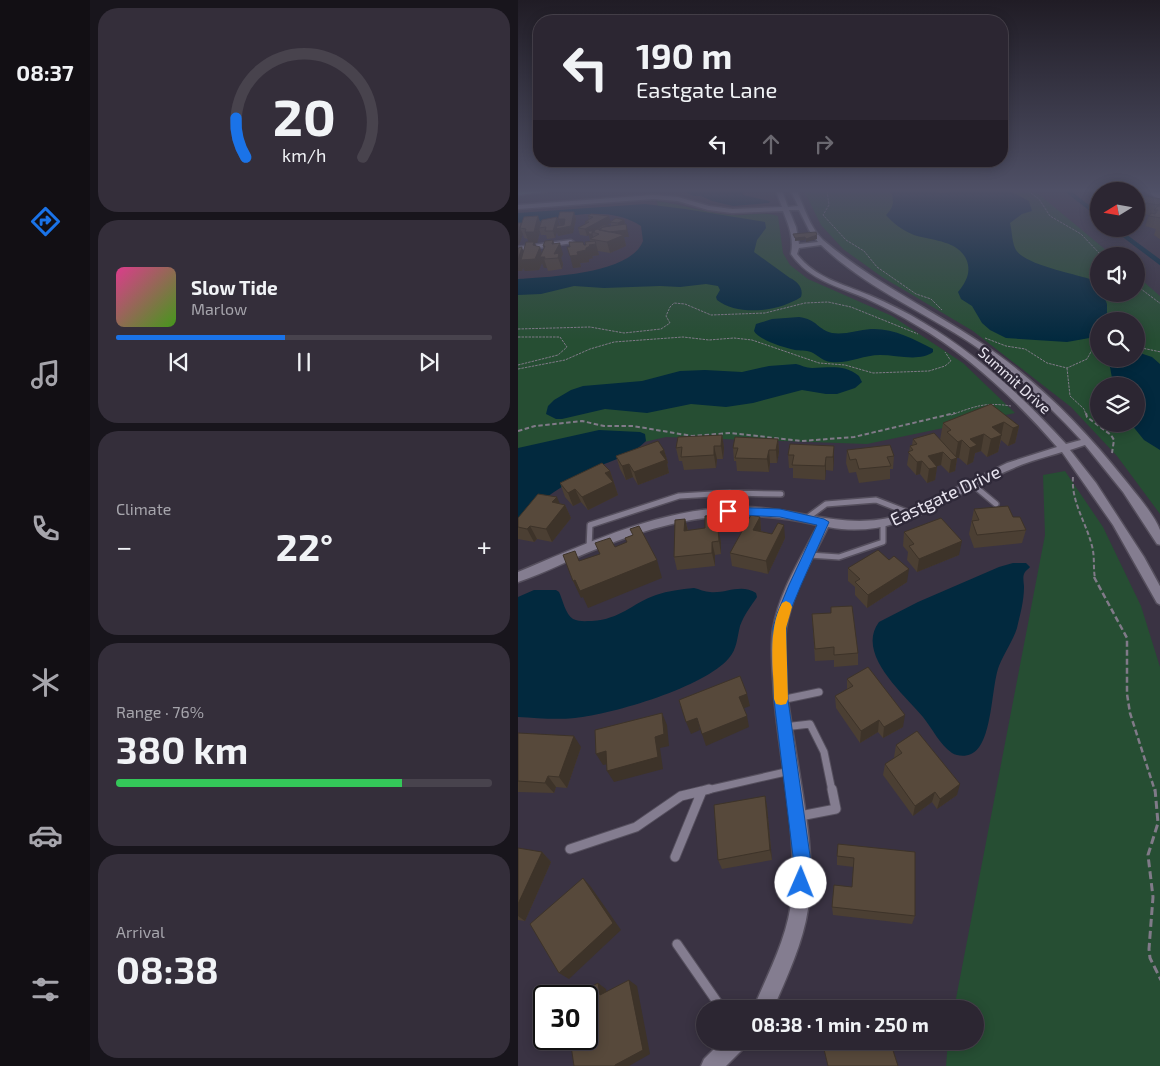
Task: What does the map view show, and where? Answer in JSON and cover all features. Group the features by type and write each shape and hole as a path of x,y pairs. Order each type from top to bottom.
{"street":[{"name":"Summit Drive","path":"802,241 803,242 795,246 794,254 808,269 913,320 968,356 1002,383 1042,422 1065,448 1118,525 1142,563 1160,600"},
{"name":"Summit Drive","path":"821,241 871,281 944,323 994,356 1044,397 1087,441 1129,495 1160,541"},
{"path":"518,249 571,242"},
{"path":"795,246 824,244"},
{"name":"Eastgate Drive","path":"518,577 589,548 674,518 728,511 780,513 856,526 883,524 912,514 1011,465 1087,441"},
{"path":"766,1000 781,970 795,925 801,897 801,856 781,700 780,628 783,614 824,522"},
{"path":"715,1064 728,1050"}],"lane":[{"path":"972,484 996,504"},
{"path":"728,511 730,493"},
{"path":"589,548 590,525 678,496 730,493 781,494"},
{"path":"807,518 826,504 876,500 912,514"},
{"path":"809,555 839,557 883,542 883,524"},
{"path":"781,700 819,692"},
{"path":"784,727 810,724 824,752 836,809 796,817"},
{"path":"570,849 636,827 681,796 790,771"},
{"path":"675,857 702,791"},
{"path":"677,944 716,1000"}],"path":[{"path":"847,241 864,251 877,266 892,278 916,294 930,298 945,313"},
{"path":"1145,292 1160,304"},
{"path":"518,328 590,326 624,333 657,330 667,326 670,323 666,316 670,305 677,302 685,302 696,311 712,315 769,312 802,303 820,302 832,303 864,313 897,328 923,336"},
{"path":"978,336 1006,346 1025,349 1047,363 1067,368 1086,359 1090,353"},
{"path":"518,337 560,338 563,339 566,347 558,355 518,367"},
{"path":"518,367 548,364 570,358 601,345 638,339 683,337 709,340 734,338 752,340 819,362 846,365 873,373 930,371 945,366 951,361 941,348"},
{"path":"1145,349 1160,352"},
{"path":"1067,368 1070,396 1084,409 1087,417 1111,435 1114,440 1111,450 1112,456"},
{"path":"518,431 535,426 582,420 604,426 633,426 692,436 730,434 802,441 854,437 950,415 982,404 992,403 1012,407"},
{"path":"1072,473 1074,495 1093,548 1095,580 1127,638 1127,694 1130,713 1156,793 1158,824 1148,855 1153,897 1149,949 1160,980"}],"green space":[{"path":"661,241 781,241 783,253 790,265 808,279 892,316 963,363 1015,413 867,444 666,437 518,471 518,282 635,273 662,252"},
{"path":"835,241 1095,241 1102,247 1090,247 1090,302 1145,302 1145,283 1160,296 1160,514 1117,456 1094,432 1145,432 1145,377 1090,377 1090,427 1071,407 973,331 882,277 843,249"},
{"path":"1065,471 1103,527 1141,606 1160,667 1160,1066 946,1066 947,1050 984,1050 984,1000 956,1000 1045,535 1043,475"}],"water":[{"path":"643,241 757,241 754,252 797,283 802,291 801,297 771,309 748,310 736,309 717,300 716,297 720,290 718,286 706,284 680,287 604,288 574,286 541,294 518,295 518,279 568,275 606,267 623,261 635,252"},
{"path":"939,241 1013,241 1016,250 1029,260 1090,279 1090,302 1106,302 1107,312 1090,312 1090,338 1067,342 1006,338 990,330 982,323 972,306 961,299 958,292 968,273 968,265 963,254 951,245"},
{"path":"799,317 810,320 823,330 832,333 847,333 871,329 895,332 933,349 933,352 922,357 880,355 843,362 831,362 811,352 791,349 773,343 754,331 756,324 772,319"},
{"path":"1145,355 1152,357 1160,364 1160,450 1144,440 1138,432 1145,432 1145,377 1112,377 1110,367 1145,367"},
{"path":"796,364 810,368 842,368 859,376 862,382 855,388 837,394 802,390 753,403 726,407 691,404 647,413 605,409 562,419 556,419 546,414 548,406 554,400 571,390 583,386 642,381 680,371 742,372 769,366"},
{"path":"599,430 640,432 645,434 646,441 629,454 595,468 565,485 518,520 518,448"},
{"path":"1013,563 1026,563 1030,567 1025,571 1024,575 1022,608 1017,628 996,675 984,739 971,754 964,756 956,755 944,746 923,717 885,673 873,647 873,634 879,622 918,602 999,567"},
{"path":"694,588 706,592 745,589 756,593 757,597 740,626 734,651 717,669 680,689 612,711 568,719 518,717 518,597 534,590 556,590 559,592 570,617 578,621 592,621 611,617 656,595"}],"building":[{"path":"545,241 553,241 552,244 560,243 554,254 559,253 558,258 544,259 545,257 540,257"},
{"path":"595,241 596,244 589,245 586,250 577,252 578,255 570,256 567,247 570,247 569,242 583,242 586,245 585,242"},
{"path":"526,242 534,242 533,245 540,247 535,259 521,260"},
{"path":"522,247 518,260 518,248"},
{"path":"991,404 1019,426 1013,428 1004,422 992,427 1002,435 991,439 984,434 970,439 977,445 970,448 962,440 958,442 947,432 951,430 943,423"},
{"path":"934,433 957,458 951,460 943,452 928,456 937,467 929,469 922,461 917,462 908,452 913,450 910,446 917,444 913,439"},
{"path":"722,435 721,446 714,446 714,455 681,457 682,447 676,448 678,437"},
{"path":"735,437 778,439 776,450 769,450 767,459 735,458 738,448 733,448"},
{"path":"658,441 664,450 660,452 666,460 634,472 629,464 622,466 616,456"},
{"path":"790,444 834,446 833,457 826,457 825,466 792,465 794,455 788,455"},
{"path":"890,445 894,456 887,457 891,466 859,469 856,459 850,460 847,450"},
{"path":"602,463 610,471 605,473 613,482 582,497 575,489 568,493 560,483"},
{"path":"538,494 557,497 552,502 565,505 546,529 530,526 527,529 518,527 518,518"},
{"path":"1008,506 1013,517 1020,517 1026,530 977,535 972,521 979,520 974,509"},
{"path":"715,515 715,530 718,529 719,541 712,542 712,553 674,557 675,520 685,519 684,531 705,528 705,516"},
{"path":"751,515 760,517 753,530 772,534 778,523 784,525 766,561 730,553"},
{"path":"941,518 962,541 919,559 909,546 914,544 904,532"},
{"path":"639,526 657,560 580,591 575,580 573,581 563,555 575,551 579,561 600,554 595,543 610,538 615,547 627,542 625,538 633,535 630,529"},
{"path":"878,550 889,560 894,556 909,569 868,595 855,582 860,579 848,568"},
{"path":"852,606 858,653 834,655 834,647 815,649 812,614 831,613 831,607"},
{"path":"868,667 905,715 884,727 879,720 861,731 835,696 853,686 847,679"},
{"path":"740,676 747,694 739,697 747,716 702,734 697,718 686,722 679,700"},
{"path":"662,713 664,734 655,737 658,757 607,771 606,751 596,754 595,730"},
{"path":"917,731 960,784 940,799 935,792 915,806 885,764 902,753 896,745"},
{"path":"518,733 574,736 559,777 548,776 545,783 518,781"},
{"path":"765,796 770,850 718,860 714,805"},
{"path":"838,844 915,852 915,916 832,907 834,885 852,887 854,858 837,856"},
{"path":"518,848 542,852 518,904"},
{"path":"583,878 613,923 559,973 530,924"},
{"path":"629,980 643,1050 615,1066 574,1066 572,1050 598,1050 598,985 594,985 598,983 600,995"},
{"path":"824,1050 893,1050 898,1066 828,1066"}],"waterway":[{"path":"1130,241 1161,264"}],"slow traffic":[{"path":"781,699 780,628 786,607"}],"route":[{"path":"728,511 780,513 824,522 795,585 783,614 780,628 781,700 801,856 801,883"}]}
